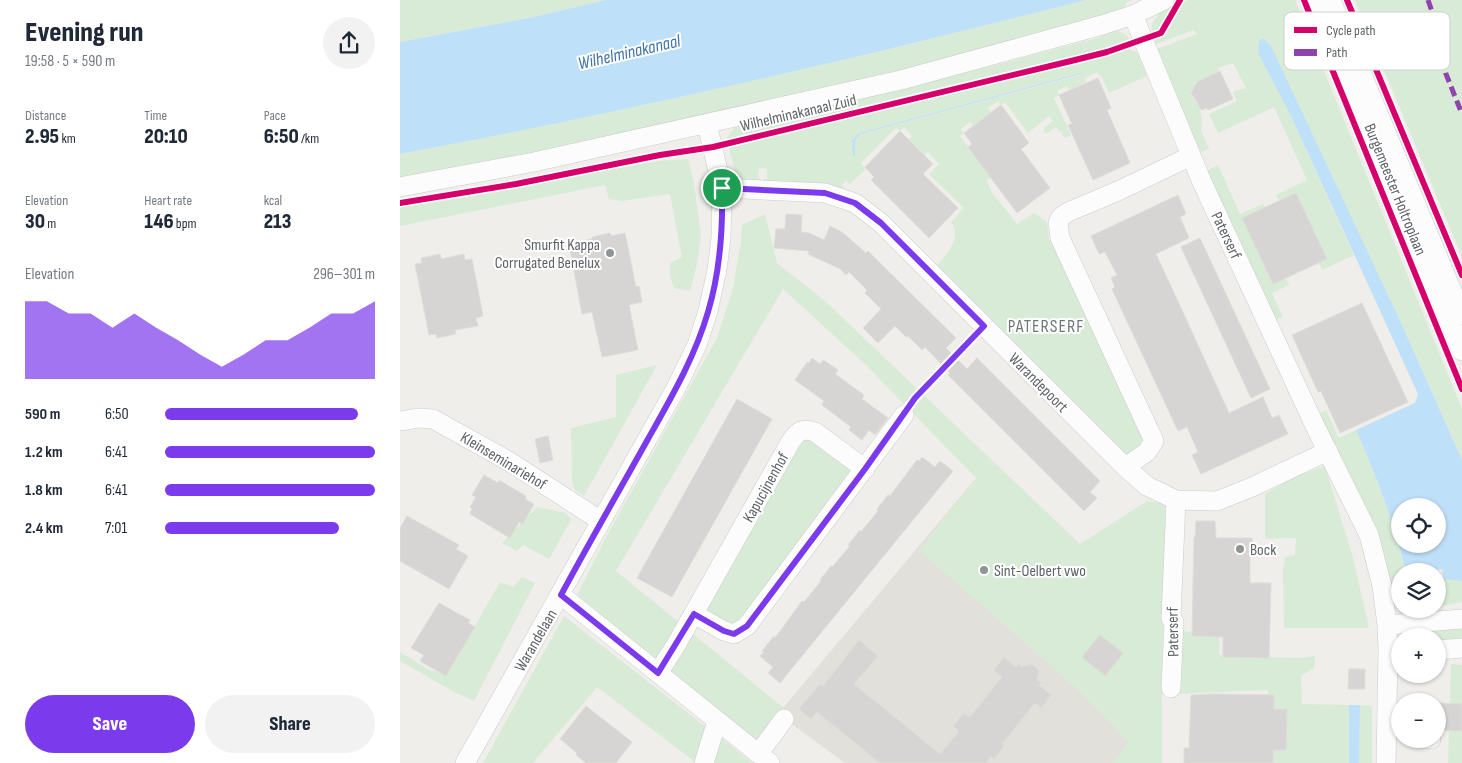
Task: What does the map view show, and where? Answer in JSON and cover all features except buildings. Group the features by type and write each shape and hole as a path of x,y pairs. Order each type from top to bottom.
{"street":[{"name":"Wilhelminakanaal Zuid","path":"400,187 534,162 901,80 1102,25 1133,15 1164,0"},
{"name":"Burgemeester Holtroplaan","path":"1316,0 1321,12"},
{"name":"Burgemeester Holtroplaan","path":"1331,0 1336,12"},
{"name":"Paterserf","path":"1133,15 1191,156 1369,535 1382,586 1391,640"},
{"name":"Burgemeester Holtroplaan","path":"1345,70 1462,351"},
{"name":"Burgemeester Holtroplaan","path":"1360,70 1462,315"},
{"name":"Warandelaan","path":"465,763 676,388 697,345 708,311 717,270 721,238 722,188 707,124"},
{"path":"1125,467 1147,452 1154,441 1060,238 1058,223 1061,217 1068,212 1118,191 1191,156"},
{"name":"Warandepoort","path":"722,188 825,193 855,203 881,223 1125,467 1147,486 1176,500"},
{"path":"694,614 724,631 734,634 747,626 904,415"},
{"name":"Kleinseminariehof","path":"400,421 419,418 432,419 510,462 601,521"},
{"name":"Kapucijnenhof","path":"658,673 694,614 798,431 806,429 815,432 865,469"},
{"path":"1176,500 1217,501 1252,487 1328,451"},
{"name":"Paterserf","path":"1171,688 1174,622 1171,618 1176,500"},
{"path":"561,595 764,758 784,720"},
{"path":"1387,625 1462,619"},
{"path":"1446,649 1462,648"},
{"path":"704,763 717,720"},
{"name":"Paterserf","path":"1386,763 1391,745"}],"shaded area":[{"name":"Sint-Oelbert vwo","path":"976,478 1148,763 845,763 778,714"}],"green space":[{"path":"400,0 606,0 529,18 400,42"},
{"path":"1086,0 1132,0 1126,3 1125,9 995,49 660,127 400,180 400,154 573,120 744,83"},
{"path":"1189,0 1295,0 1300,12 1284,12 1284,70 1324,70 1462,409 1462,460 1402,325 1355,227 1258,53 1291,116 1354,255 1322,270 1288,197 1278,201 1276,195 1307,180 1274,107 1218,133 1209,114 1237,101 1233,92 1246,88 1233,63 1218,68 1219,71 1194,83 1196,84 1192,95 1190,94 1199,105 1202,120 1201,130 1209,149 1197,154 1154,50 1197,34 1194,30 1153,45 1170,26 1178,9"},
{"path":"1355,0 1462,0 1462,257 1384,70 1450,70 1450,12 1360,12"},
{"path":"1170,6 1172,8 1163,27 1152,34 1152,24 1158,12"},
{"path":"1117,30 1130,39 1086,54 726,139 735,127 992,66 1097,38"},
{"path":"1130,47 1131,51 1135,51 1138,54 1147,76 1109,93 1101,75 1099,76 1097,72 1085,78 1086,82 1070,90 1067,86 1057,91 1059,95 1054,98 1071,135 1065,138 1062,134 1063,132 1060,132 1056,127 1046,134 1044,128 1053,121 1049,116 1028,133 1005,102 1001,105 998,101 988,108 991,113 973,126 970,122 961,129 964,133 960,136 991,178 987,181 991,191 1017,224 1034,213 1047,222 1049,240 1056,244 1143,432 1145,443 1127,455 1122,454 936,267 952,246 954,240 954,228 951,222 964,208 929,174 939,164 928,152 924,155 909,139 912,136 904,127 900,131 896,128 861,163 866,169 850,184 846,181 842,185 845,189 843,191 763,182 764,179 767,179 767,169 759,168 758,178 761,179 761,182 737,180 729,148 1091,60","holes":["1081,73 1081,75 860,134 855,141 855,155 853,155 852,145 859,133"]},
{"path":"688,159 694,183 701,235 697,264 690,291 674,288 670,276 670,263 682,257 670,194 622,201 609,199 605,185 400,226 400,206 658,161"},
{"path":"1218,165 1240,214 1263,204 1265,207 1256,212 1289,285 1272,293 1283,317 1272,321 1204,172"},
{"path":"765,214 777,263 824,300 1080,544 1147,501 1167,504 1162,666 1162,763 1112,763 1129,742 1077,689 919,550 976,478 866,365 783,289 616,571 681,624 655,662 576,598 604,541 717,338 733,288 742,225"},
{"path":"657,365 584,496 575,490 572,483 571,428 616,417 616,375"},
{"path":"1326,410 1339,438 1356,430 1378,482 1391,520 1391,553 1401,553 1404,563 1391,563 1391,591 1390,591 1316,415"},
{"path":"806,437 855,472 740,624 733,627 709,614 704,602 798,440"},
{"path":"1325,466 1353,558 1369,628 1284,628 1283,572 1285,557 1295,555 1296,538 1265,539 1265,494 1294,477"},
{"path":"537,507 566,513 571,520 549,559 523,545 517,551 502,543"},
{"path":"522,577 535,583 474,701 454,692 400,661 400,652 430,670 448,674 500,582 513,587"},
{"path":"1446,579 1462,581 1462,602 1446,605"},
{"path":"564,616 706,727 695,762 597,687 533,763 483,763"},
{"path":"1462,624 1462,642 1446,643 1446,628 1431,628"},
{"path":"688,630 784,708 755,744 667,671"},
{"path":"1178,631 1220,633 1219,655 1300,658 1315,656 1314,668 1301,676 1302,704 1349,705 1349,763 1269,763 1268,690 1176,694"},
{"path":"1451,664 1462,665 1462,763 1448,763"},
{"path":"1360,705 1372,706 1372,763 1359,763"},
{"path":"719,736 752,763 711,763"}],"water":[{"name":"Wilhelminakanaal","path":"606,0 1086,0 744,83 573,120 400,154 400,42 529,18"},
{"path":"1263,38 1271,46 1402,325 1462,460 1462,581 1446,579 1446,563 1404,563 1401,553 1446,553 1446,498 1391,498 1391,519 1356,430 1415,403 1418,394 1291,116 1258,53 1259,41"},
{"path":"1081,73 860,134 855,141 855,156 853,156 852,141 859,133"},
{"path":"1349,705 1360,705 1359,763 1349,763"}],"marked path":[{"path":"1428,0 1432,12"},
{"path":"1445,70 1462,114"}],"cycle path":[{"path":"400,203 516,184 660,155 713,147 1107,52 1161,33 1180,0"},
{"path":"1304,0 1309,12"},
{"path":"1347,0 1352,12"},
{"path":"1332,70 1462,389"},
{"path":"1376,70 1462,275"},
{"path":"904,415 915,398 984,326"}],"place":[{"name":"Smurfit Kappa Corrugated Benelux","path":"610,253"},
{"name":"Bock","path":"1240,549"},
{"name":"Sint-Oelbert vwo","path":"984,570"}],"district":[{"name":"PATERSERF","path":"1046,326"}],"route":[{"path":"722,188 825,193 855,203 881,223 984,326 915,398 865,469 747,626 734,634 724,631 694,614 658,673 561,595 676,388 697,345 708,311 717,270 721,238 722,188"}]}
